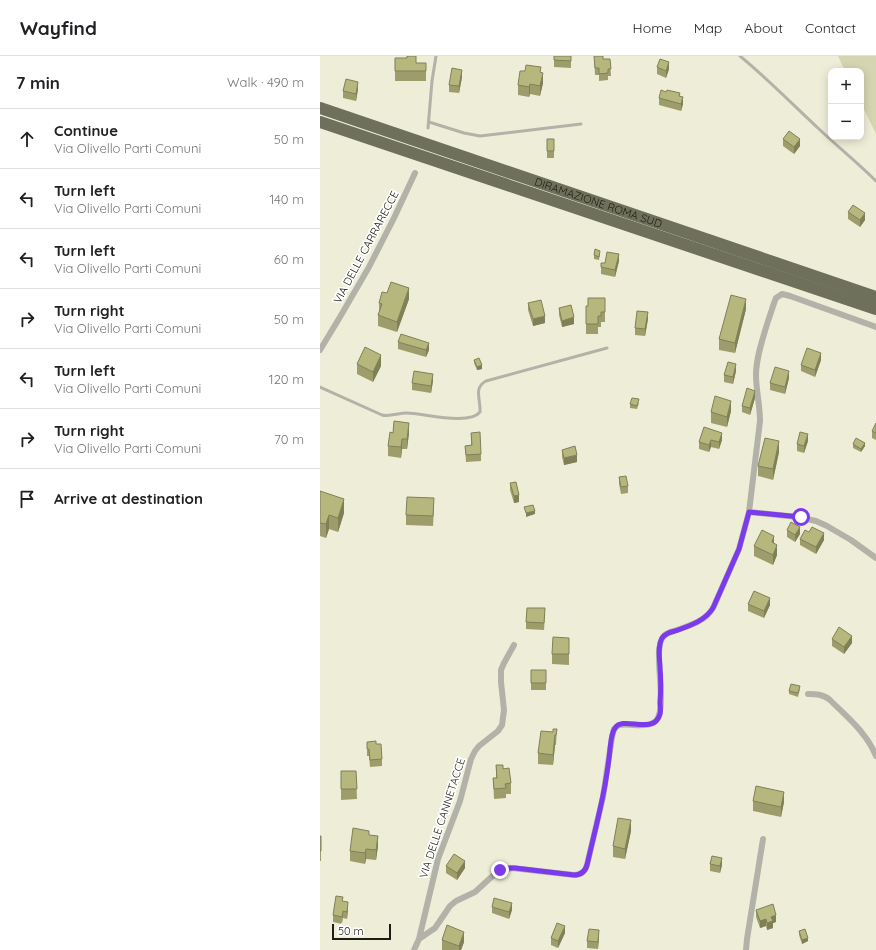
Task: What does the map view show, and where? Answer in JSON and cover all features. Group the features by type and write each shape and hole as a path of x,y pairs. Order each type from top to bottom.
{"highway":[{"name":"DIRAMAZIONE ROMA SUD","path":"320,108 876,297"},
{"name":"DIRAMAZIONE ROMA SUD","path":"320,122 876,309"}],"street":[{"name":"VIA DELLE CARRARECCE","path":"320,350 369,267 415,173"},
{"path":"414,950 420,939 435,928 453,904 473,893 500,870 515,868 574,875 580,875 584,872 602,803 614,729 619,724 647,725 653,723 657,719 660,714 661,681 659,648 661,641 664,636 669,633 700,621 710,613 737,555 749,512 760,425 756,368 757,359 776,298 780,295 787,295 876,327"},
{"path":"749,512 797,517 816,521 845,537 876,558"},
{"name":"VIA DELLE CANNETACCE","path":"420,939 438,859 460,802 471,759 479,746 498,731 502,725 504,710 500,682 501,670 514,645"},
{"path":"808,694 825,696 830,700 865,735 876,756"},
{"path":"746,950 746,939 763,839"}],"lane":[{"path":"428,128 432,81 436,56"},
{"path":"740,56 876,181"},
{"path":"429,122 464,133 480,136 582,124"},
{"path":"320,387 382,415 390,416 400,413 409,413 453,418 468,418 478,415 480,412 479,387 482,383 607,348"}],"green space":[{"path":"838,56 876,56 876,134 864,109 864,68 844,68"}],"building":[{"path":"407,56 416,56 416,63 426,63 426,71 395,71 395,58 407,58"},
{"path":"554,56 571,56 571,61 554,60"},
{"path":"594,56 603,56 603,59 610,59 611,69 608,69 608,73 599,74 599,68 595,68"},
{"path":"660,59 669,62 666,71 657,67"},
{"path":"526,65 541,67 540,72 543,73 540,86 530,84 529,87 518,85 520,71 525,71"},
{"path":"452,68 462,70 459,86 449,85"},
{"path":"346,79 358,82 356,94 343,91"},
{"path":"661,90 680,93 679,96 683,97 681,104 659,98"},
{"path":"789,131 800,139 794,147 783,139"},
{"path":"547,139 554,139 554,151 547,151"},
{"path":"853,205 865,213 860,220 848,212"},
{"path":"595,249 600,251 599,257 594,255"},
{"path":"607,252 619,254 615,270 601,267 601,263 605,263"},
{"path":"391,282 409,288 397,322 378,315 382,304 379,303 382,292 387,293"},
{"path":"731,295 746,299 735,343 719,339"},
{"path":"588,298 605,298 605,312 601,312 601,316 598,316 598,324 586,324 586,306 588,306"},
{"path":"541,300 545,316 533,319 528,303"},
{"path":"571,305 574,317 562,321 559,308"},
{"path":"637,311 648,312 645,329 635,328"},
{"path":"401,334 429,343 426,350 398,342"},
{"path":"365,347 381,355 373,372 357,364"},
{"path":"807,348 821,353 815,370 801,365"},
{"path":"479,358 482,365 477,367 474,360"},
{"path":"728,362 736,364 733,377 724,375"},
{"path":"775,367 789,371 785,387 770,383"},
{"path":"414,371 433,374 431,386 412,383"},
{"path":"747,388 755,391 750,408 742,406"},
{"path":"715,396 731,401 727,417 711,412"},
{"path":"632,398 639,399 637,406 630,404"},
{"path":"394,421 409,423 407,439 402,439 401,447 388,446 390,432 393,433"},
{"path":"876,423 876,433 872,431"},
{"path":"704,427 722,433 719,442 711,440 709,445 699,442"},
{"path":"480,432 481,454 466,455 465,446 472,445 471,433"},
{"path":"800,432 808,434 804,446 797,444"},
{"path":"765,438 779,441 773,469 758,466"},
{"path":"856,438 865,443 861,449 853,444"},
{"path":"575,446 577,455 564,458 562,450"},
{"path":"626,476 628,486 621,487 619,477"},
{"path":"516,482 519,495 514,496 510,483"},
{"path":"320,491 344,499 338,518 329,515 326,524 320,523"},
{"path":"407,497 434,498 433,516 406,515"},
{"path":"533,505 535,511 526,513 524,507"},
{"path":"791,522 800,527 795,535 787,530"},
{"path":"812,527 824,533 816,547 800,539 805,530 809,532"},
{"path":"762,530 774,536 772,542 777,545 773,555 754,546"},
{"path":"754,591 770,598 764,611 748,604"},
{"path":"527,608 545,608 544,623 526,622"},
{"path":"839,627 852,636 844,647 832,639"},
{"path":"553,637 569,638 569,654 552,654"},
{"path":"531,670 546,670 546,683 531,683"},
{"path":"791,684 800,686 798,693 789,691"},
{"path":"553,729 557,729 553,755 538,753 541,731 553,732"},
{"path":"376,741 376,744 381,744 382,759 370,760 367,742"},
{"path":"496,765 503,765 503,769 509,768 511,783 505,784 506,788 494,789 493,778 497,778"},
{"path":"341,771 356,771 357,789 341,789"},
{"path":"756,786 784,792 781,807 753,801"},
{"path":"618,818 631,820 625,849 613,846"},
{"path":"353,828 369,831 369,835 378,836 376,850 366,849 365,853 350,851"},
{"path":"321,836 321,851 320,851"},
{"path":"454,854 465,861 457,873 446,866"},
{"path":"712,856 722,858 720,866 710,864"},
{"path":"336,896 343,897 342,901 348,902 347,912 343,911 342,917 333,915"},
{"path":"494,898 512,903 509,912 492,907"},
{"path":"773,904 776,915 771,917 773,921 767,923 766,919 760,921 756,910"},
{"path":"557,923 565,926 558,941 551,938"},
{"path":"447,925 464,932 459,946 442,940"},
{"path":"589,929 599,930 598,942 587,941"},
{"path":"805,929 808,938 802,940 799,931"}],"route":[{"path":"500,870 515,868 574,875 580,875 584,872 602,803 614,729 619,724 650,724 655,722 660,714 661,681 659,648 662,638 669,633 700,621 710,613 737,555 749,512 801,517"}]}
